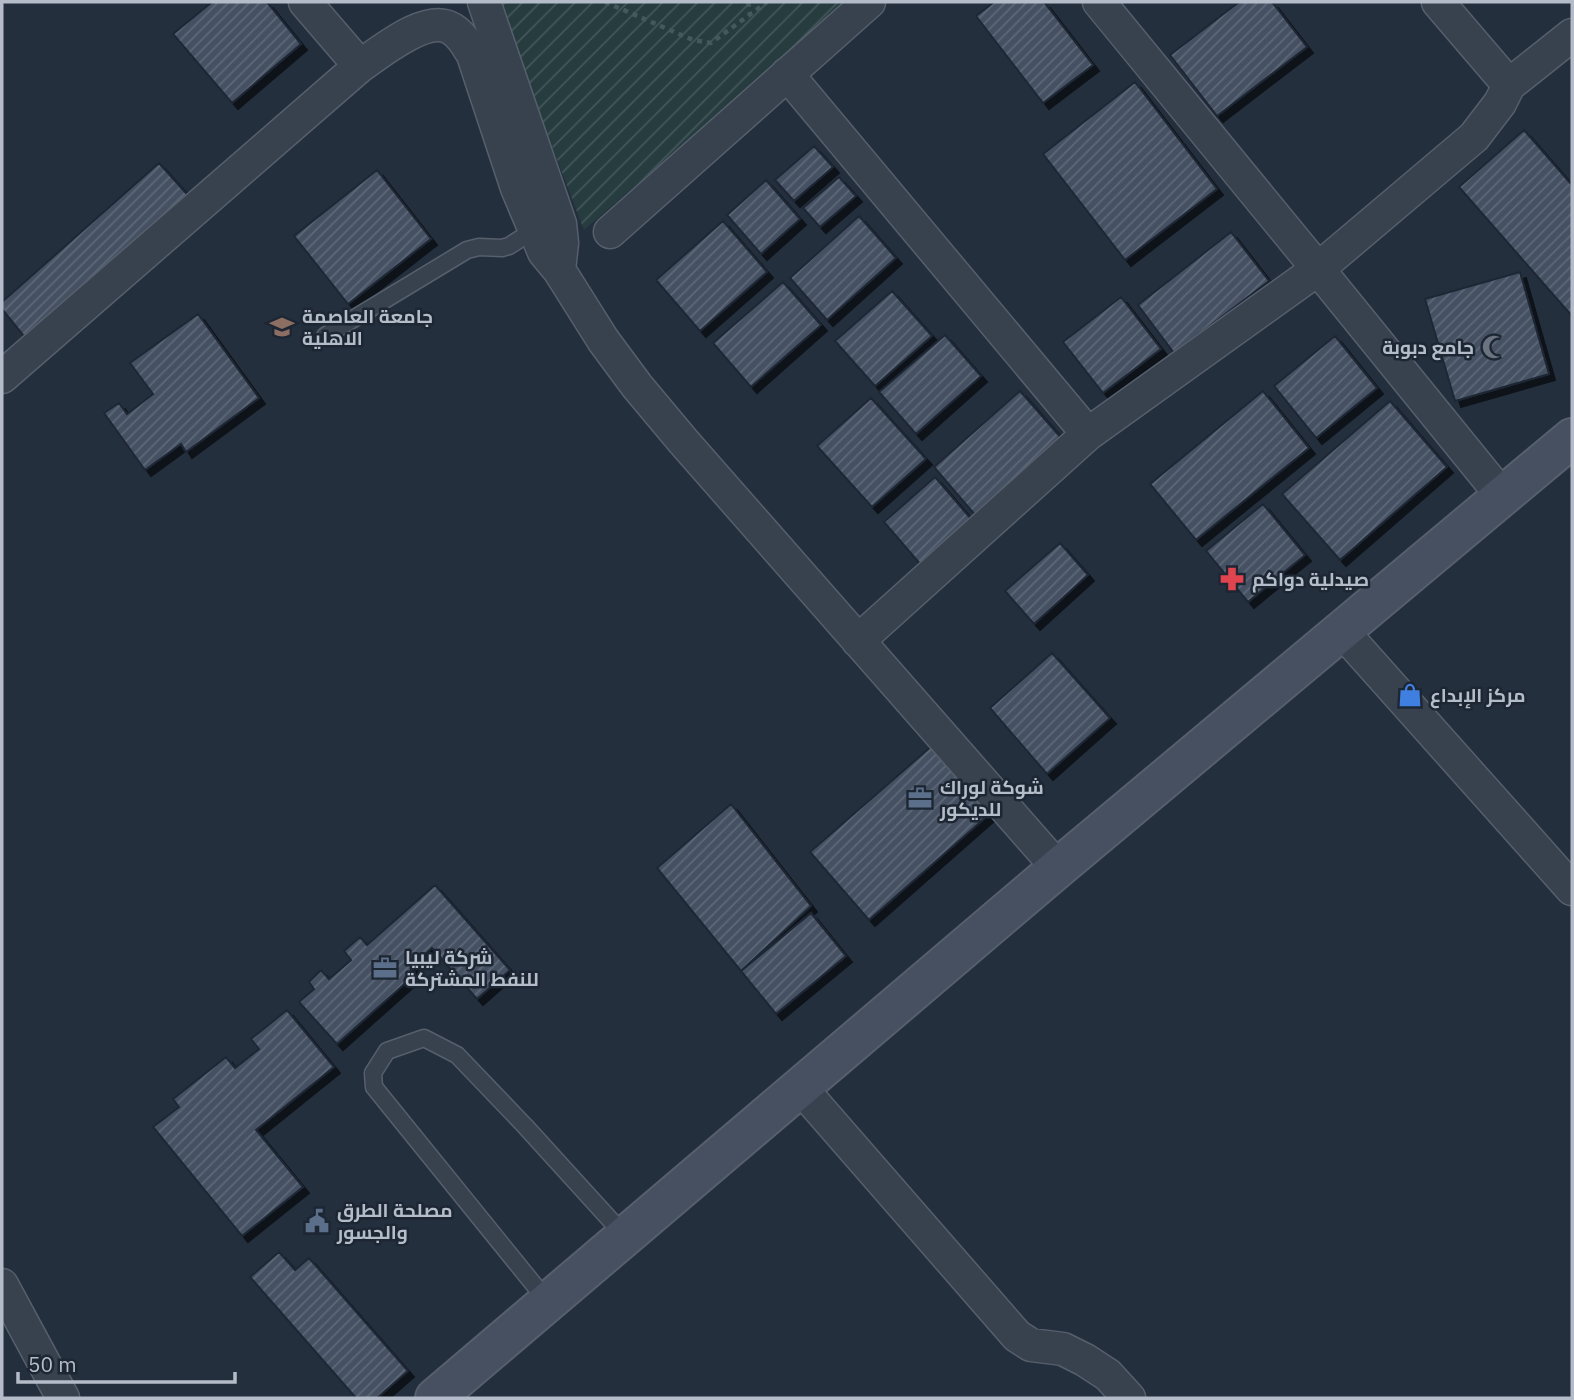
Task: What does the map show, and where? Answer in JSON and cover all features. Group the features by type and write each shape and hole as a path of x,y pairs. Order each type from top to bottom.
{"street":[{"path":"305,2 360,66"},
{"path":"484,2 560,224 562,243 559,270"},
{"path":"610,232 869,2"},
{"path":"1099,2 1503,497"},
{"path":"1438,2 1509,85"},
{"path":"2,377 360,66 418,28 434,25 451,27 464,40 472,55 517,188 544,252 559,270 603,340 683,441 1058,868"},
{"path":"858,641 1088,434 1318,269 1474,137 1500,103 1509,85 1572,35"},
{"path":"787,74 1088,434"},
{"path":"435,1398 1058,868 1572,438"},
{"path":"1342,631 1572,889"},
{"path":"800,1087 1017,1336 1031,1345 1063,1349 1085,1360 1108,1376 1129,1398"},
{"path":"2,1285 63,1398"}],"lane":[{"path":"325,336 467,250 479,247 502,248 534,230"},
{"path":"548,1302 374,1087 373,1073 387,1051 424,1038 457,1055 625,1236"}],"path":[{"path":"605,2 693,40 711,43 767,2"},
{"path":"748,2 751,14"}],"green space":[{"path":"497,2 849,2 584,230"}],"building":[{"path":"212,2 267,2 301,44 232,103 173,34"},
{"path":"994,2 1044,2 1093,65 1043,103 976,16"},
{"path":"1239,2 1272,2 1307,47 1217,116 1170,55"},
{"path":"1135,82 1217,189 1125,260 1043,154"},
{"path":"1524,130 1572,185 1572,316 1459,187"},
{"path":"814,146 833,167 794,201 775,180"},
{"path":"159,163 194,202 31,345 2,309 2,302"},
{"path":"377,170 431,239 348,304 294,236"},
{"path":"839,177 856,196 820,227 803,208"},
{"path":"766,180 800,219 761,254 727,215"},
{"path":"859,216 896,258 827,320 790,278"},
{"path":"723,221 767,272 700,331 656,280"},
{"path":"1231,232 1269,281 1174,353 1138,305"},
{"path":"1520,272 1549,374 1455,401 1425,299"},
{"path":"783,282 821,325 751,387 713,343"},
{"path":"892,291 932,336 875,386 835,341"},
{"path":"1121,297 1161,349 1103,393 1063,342"},
{"path":"198,314 259,398 186,452 181,444 145,470 104,413 119,403 127,414 153,394 130,363"},
{"path":"945,335 981,376 916,434 879,392"},
{"path":"1335,336 1377,388 1316,438 1274,386"},
{"path":"1020,391 1063,440 976,516 934,467"},
{"path":"1263,391 1309,448 1196,540 1150,484"},
{"path":"871,398 926,459 872,507 817,446"},
{"path":"1390,401 1447,467 1340,560 1282,494"},
{"path":"935,477 972,520 921,565 884,522"},
{"path":"1263,504 1305,555 1248,602 1206,551"},
{"path":"1060,543 1088,575 1034,624 1005,591"},
{"path":"1052,653 1110,718 1047,774 990,708"},
{"path":"934,744 993,811 869,920 810,852"},
{"path":"731,804 811,906 741,971 657,868"},
{"path":"435,885 510,970 477,999 432,948 412,966 409,980 337,1044 299,1002 314,989 309,982 321,970 329,979 351,960 344,951 360,937 367,945"},
{"path":"811,913 846,956 776,1014 741,971"},
{"path":"287,1010 334,1067 256,1130 303,1187 242,1236 153,1127 179,1107 173,1099 226,1057 235,1068 259,1049 251,1039"},
{"path":"279,1252 295,1270 309,1258 408,1371 377,1398 356,1398 250,1277"}],"place":[{"name":"جامعة العاصمة الاهلية","path":"282,327"},
{"name":"جامع دبوبة","path":"1494,347"},
{"name":"صيدلية دواكم","path":"1232,579"},
{"name":"مركز الإبداع","path":"1410,695"},
{"name":"شوكة لوراك للديكور","path":"920,798"},
{"name":"شركة ليبيا للنفط المشتركة","path":"385,968"},
{"name":"مصلحة الطرق والجسور","path":"317,1221"}]}
